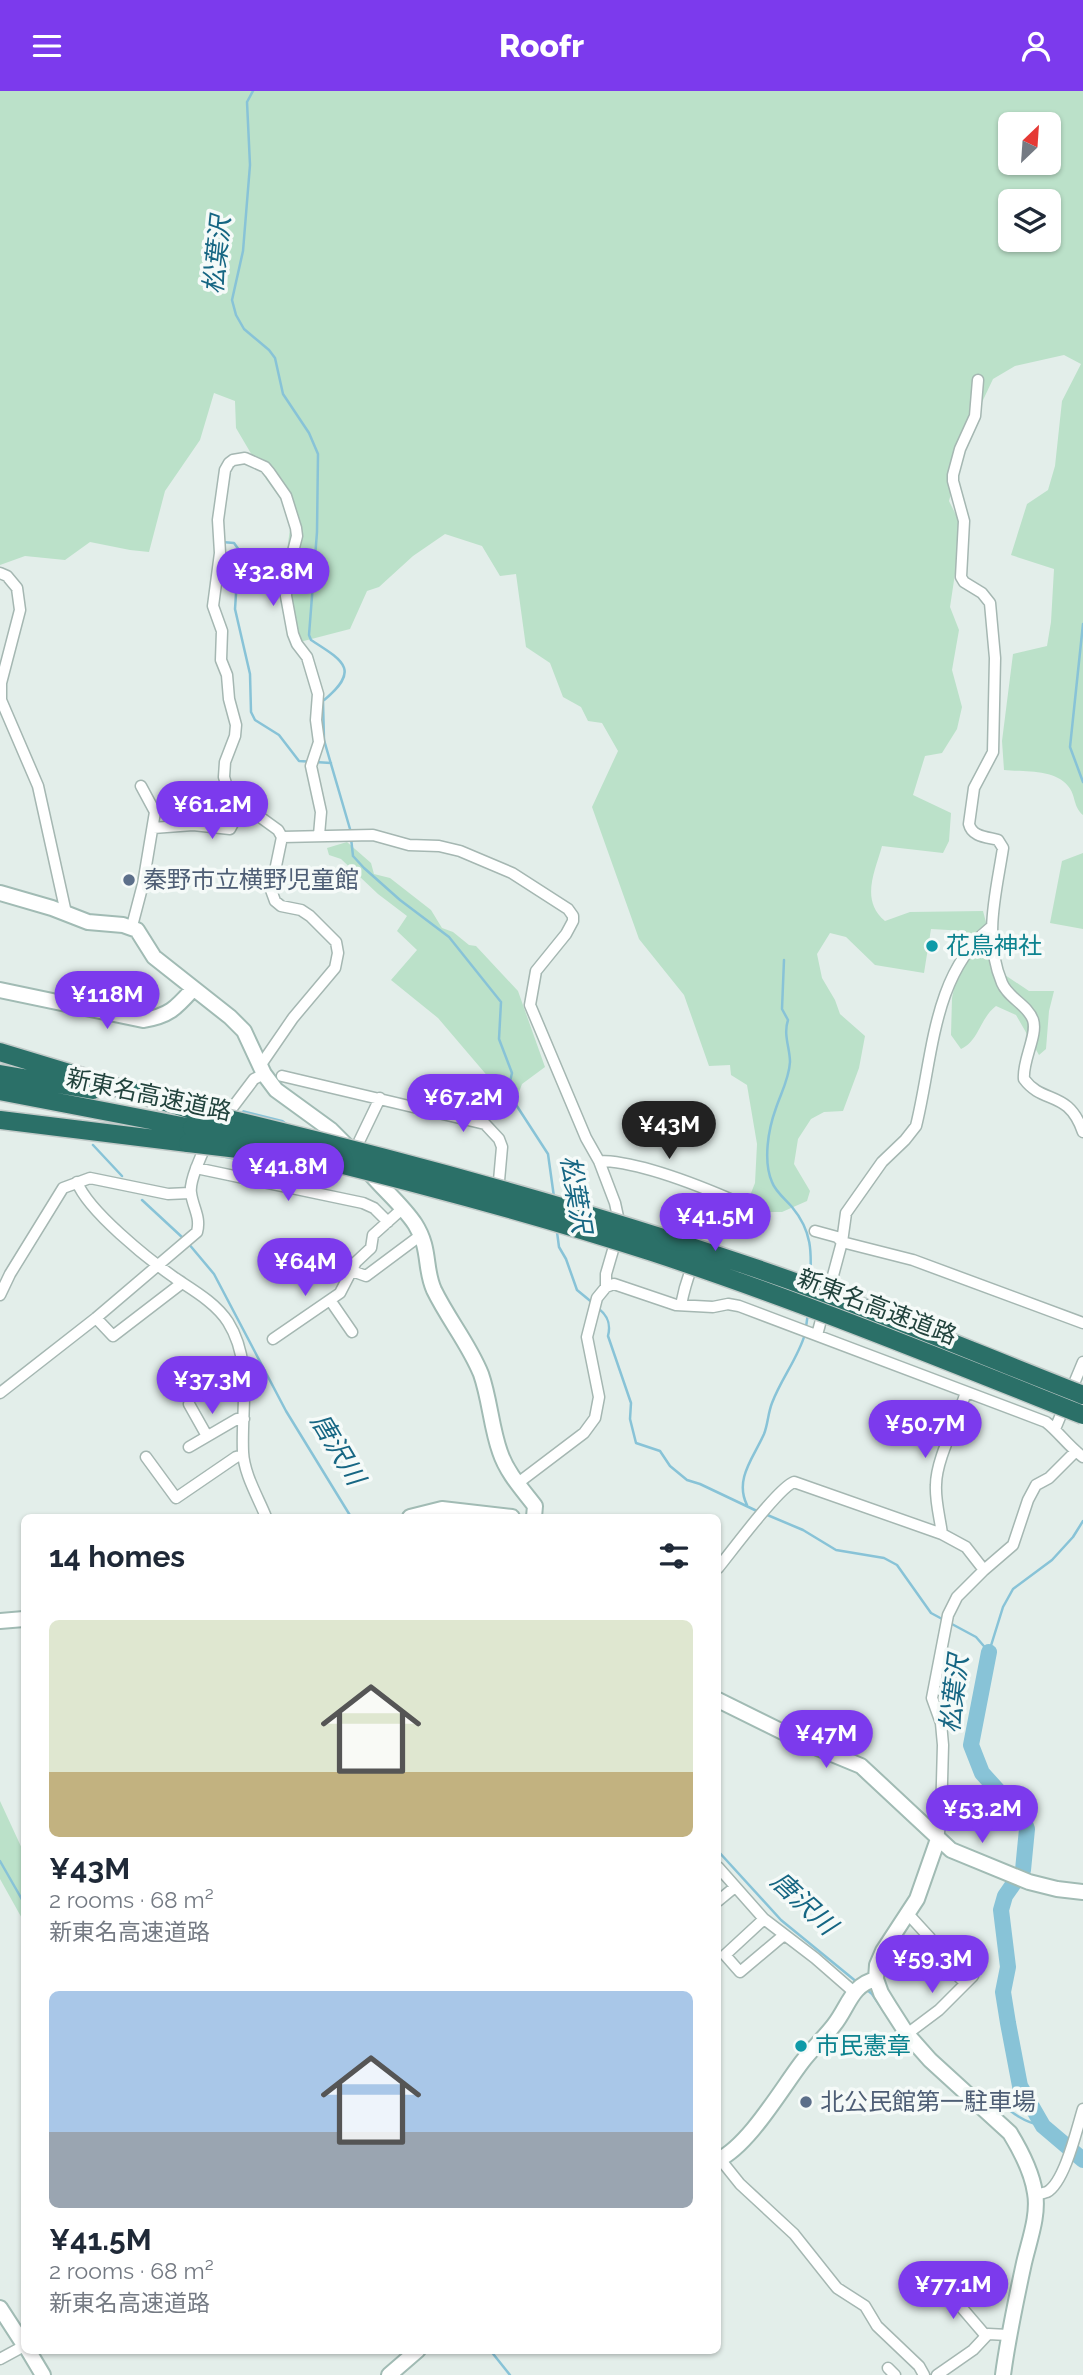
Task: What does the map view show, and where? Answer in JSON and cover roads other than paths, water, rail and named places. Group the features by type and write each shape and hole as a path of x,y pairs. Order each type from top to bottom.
{"highway":[{"path":"0,1052 192,1127"},
{"name":"新東名高速道路","path":"0,1074 72,1086 192,1127 540,1217 850,1321 1083,1415"},
{"name":"新東名高速道路","path":"0,1091 450,1174 665,1238 857,1305 1083,1395"},
{"path":"0,1120 192,1127"}],"street":[{"path":"978,380 975,416 960,449 953,481 964,521 961,577 964,582 982,593 990,603 995,658 993,752 974,788 970,824 975,834 998,840 1003,848 990,928 1003,985 1033,1018 1034,1026 1023,1071 1024,1079 1035,1089 1066,1104 1076,1114 1083,1132"},
{"path":"0,1393 96,1318 197,1232 200,1222 190,1193 196,1168 205,1148 232,1106 262,1070 293,1018 335,968 338,953 335,942 310,916 301,910 281,906 275,901 271,890 282,837 278,830 241,808 225,789 225,762 235,736 236,725 229,699 227,675 221,660 222,631 213,606 220,552 220,497 225,470 233,460 245,458 265,467 286,496 296,528 297,536 289,563 286,596 293,634 307,657 318,694 316,720 319,742 312,763 321,812 319,835"},
{"path":"0,573 7,576 18,588 20,610 1,683 1,700 38,786 66,913"},
{"path":"132,926 143,884 155,811 141,786"},
{"path":"153,828 193,825 230,829 241,808"},
{"path":"282,837 373,835 409,845 439,846 460,851 512,873 568,909 573,916 572,926 539,965 530,1005 586,1138 599,1161 615,1203 620,1226 606,1274 606,1286 595,1302 587,1337 598,1397 595,1418 584,1433 518,1483"},
{"path":"0,893 88,922 132,926 154,957 244,1031 262,1070 276,1090 331,1130 354,1152 421,1235 426,1246 433,1288 480,1373 488,1395 500,1451 535,1506 534,1514"},
{"path":"815,1334 842,1242 846,1213 882,1162 916,1126 940,1012 949,983 966,955 990,928"},
{"path":"0,990 143,1020 159,1017 176,1008 193,989"},
{"path":"282,1076 485,1125 499,1139 502,1147 497,1210"},
{"path":"354,1152 380,1098"},
{"path":"599,1161 614,1161 682,1180 730,1199 695,1261 681,1305"},
{"path":"196,1168 363,1203 374,1208 388,1221"},
{"path":"0,1295 63,1188 90,1178 168,1194 190,1193"},
{"path":"77,1182 82,1194 158,1266 215,1306 228,1322 241,1355 246,1387 243,1455 265,1514"},
{"path":"273,1339 340,1293 356,1262 371,1248 373,1235 402,1209"},
{"path":"815,1231 836,1237 842,1242 913,1260 1083,1323"},
{"path":"352,1271 366,1276 421,1235"},
{"path":"96,1318 113,1336 181,1283"},
{"path":"606,1286 614,1285 660,1301 681,1305 739,1306 1046,1422 1079,1454 1036,1485 1028,1500 1013,1545 957,1597 948,1615 932,1698 943,1745 941,1818 938,1839 923,1886 877,1965 834,2026 804,2060 739,2145 721,2158"},
{"path":"330,1300 352,1332"},
{"path":"1055,1429 1083,1362"},
{"path":"942,1534 935,1486 937,1473 966,1392"},
{"path":"189,1404 207,1436"},
{"path":"189,1447 237,1419 244,1419"},
{"path":"146,1457 176,1498 243,1455"},
{"path":"721,1564 789,1484 799,1483 942,1534 966,1547 984,1570"},
{"path":"422,1514 442,1509 486,1514"},
{"path":"0,1621 21,1619"},
{"path":"721,1701 803,1742 861,1766 899,1799 938,1839 960,1855 1018,1878 1057,1889 1083,1892"},
{"path":"721,1871 764,1919 784,1935 815,1958 881,1993 907,2034 930,2060 1010,2133 1019,2147 1036,2195 1033,2222 1008,2335 1003,2375"},
{"path":"721,1899 735,1887"},
{"path":"908,1914 930,1938"},
{"path":"764,1919 725,1955 740,1972 784,1935"},
{"path":"907,2034 939,2010 969,1980 946,1964"},
{"path":"1036,2195 1047,2192 1064,2167 1083,2109"},
{"path":"721,2161 740,2184 794,2234 837,2288 865,2306 877,2326 919,2366 924,2375"},
{"path":"944,2287 985,2336"},
{"path":"0,2308 21,2340"},
{"path":"937,2375 973,2350 988,2334 1008,2335"},
{"path":"0,2359 21,2347"},
{"path":"30,2354 43,2375"},
{"path":"390,2375 414,2354"}],"water":[{"path":"243,1110 283,1120 296,1130 285,1173 259,1169 259,1165 215,1156 219,1141"}],"waterway":[{"name":"松葉沢","path":"253,91 247,102 250,165 243,251 232,300 244,329 275,358 283,394 309,433 318,454 317,532 309,635 311,640 332,654 344,667 342,681 323,701 324,740 350,829 353,856 400,900 449,937 501,1002 499,1039 512,1073 509,1086 513,1100 548,1154 554,1197"},
{"path":"222,542 234,543 239,550 235,609 250,674 251,712 255,720 279,735 299,761 331,763"},
{"path":"1083,624 1070,747 1083,782"},
{"path":"784,960 782,1009 788,1020 786,1036 790,1062 771,1126 768,1165 773,1185 799,1216 807,1233 811,1261 810,1282"},
{"name":"唐沢川","path":"93,1145 122,1176"},
{"name":"唐沢川","path":"142,1200 183,1238"},
{"name":"松葉沢","path":"557,1232 559,1247 577,1290 594,1304"},
{"name":"唐沢川","path":"188,1243 214,1274 286,1411 349,1514"},
{"name":"松葉沢","path":"599,1309 608,1321 608,1336 631,1403 630,1419 636,1443 660,1451 670,1466 687,1480 759,1512"},
{"path":"806,1327 808,1313"},
{"path":"747,1505 743,1486 747,1468 764,1434 776,1394 805,1334"},
{"name":"松葉沢","path":"765,1514 803,1530 836,1550 884,1558 897,1565 931,1613 944,1620"},
{"path":"989,1652 1003,1607 1013,1589 1052,1560 1073,1537 1083,1521"},
{"name":"松葉沢","path":"950,1623 976,1637 989,1652"},
{"name":"松葉沢","path":"989,1652 971,1745 982,1773 1023,1818 1027,1829 1023,1870 1005,1896 1001,1910 1008,1967 1003,1992 1008,2023 1020,2086 1043,2126 1083,2160"},
{"name":"唐沢川","path":"721,1854 781,1920 858,1983"},
{"path":"0,1861 21,1898"},
{"name":"唐沢川","path":"866,1989 893,2025"},
{"name":"唐沢川","path":"942,2080 960,2096"},
{"name":"唐沢川","path":"979,2099 992,2096 1010,2111 1043,2126"},
{"path":"493,2354 510,2375"}],"place":[{"name":"秦野市立横野児童館","path":"129,880"},
{"name":"花鳥神社","path":"932,946"},
{"name":"市民憲章","path":"801,2046"},
{"name":"北公民館第一駐車場","path":"806,2102"}]}
